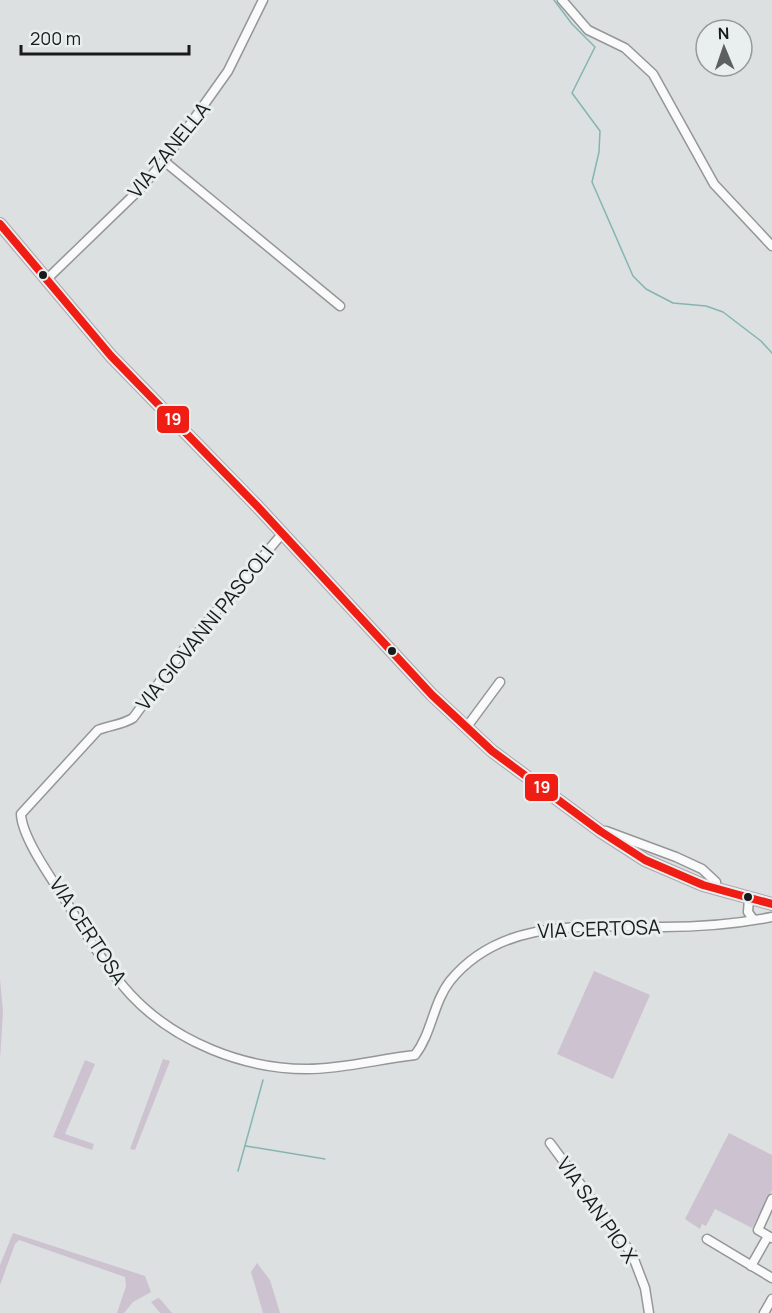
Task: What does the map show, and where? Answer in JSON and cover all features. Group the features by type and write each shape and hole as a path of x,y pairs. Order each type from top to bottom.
{"main road":[{"path":"0,224 111,356 466,728 511,766 600,831 659,868 716,889 767,903"}],"street":[{"name":"VIA ZANELLA","path":"46,279 139,190 164,161 228,71 263,0"},
{"path":"561,0 588,30 625,48 653,74 714,184 772,246"},
{"path":"164,161 340,306"},
{"name":"VIA GIOVANNI PASCOLI","path":"21,814 98,730 109,725 123,724 133,718 184,649 282,534"},
{"path":"466,728 500,682"},
{"name":"VIA CERTOSA","path":"21,814 21,823 31,842 89,940 130,995 149,1013 173,1029 227,1056 263,1067 326,1068 415,1055 421,1048 441,996 450,981 477,955 493,945 526,932 587,926 694,927 772,917"},
{"path":"600,831 676,857 702,869 716,882 716,889"},
{"path":"749,898 748,912 756,918 767,903"},
{"name":"VIA SAN PIO X","path":"550,1143 632,1254 645,1288 649,1313"},
{"path":"751,1266 770,1237 758,1230 772,1199"},
{"path":"707,1239 772,1278"},
{"path":"764,1313 772,1299"}],"shaded area":[{"path":"594,971 650,995 613,1079 557,1054"},
{"path":"0,979 3,1012 0,1059"},
{"path":"163,1059 170,1061 135,1150 130,1149"},
{"path":"85,1060 95,1064 65,1134 94,1144 92,1150 53,1137"},
{"path":"729,1133 772,1155 772,1190 752,1228 715,1209 706,1226 702,1224 700,1229 685,1219"},
{"path":"13,1233 145,1276 151,1292 133,1302 124,1313 117,1313 126,1286 125,1277 19,1240 15,1244 0,1285 0,1265"},
{"path":"257,1263 270,1280 280,1313 263,1313 251,1272"},
{"path":"158,1298 172,1313 160,1313 151,1302"}],"waterway":[{"path":"554,0 572,24 595,47 572,93 600,131 599,152 592,182 633,276 646,289 673,303 706,306 723,312 761,341 772,353"},
{"path":"238,1171 263,1080"},
{"path":"246,1146 325,1159"}],"transit line":[{"name":"19","path":"0,224 111,356 257,506 432,695 492,751 600,831 645,860 703,885 772,904"}]}
